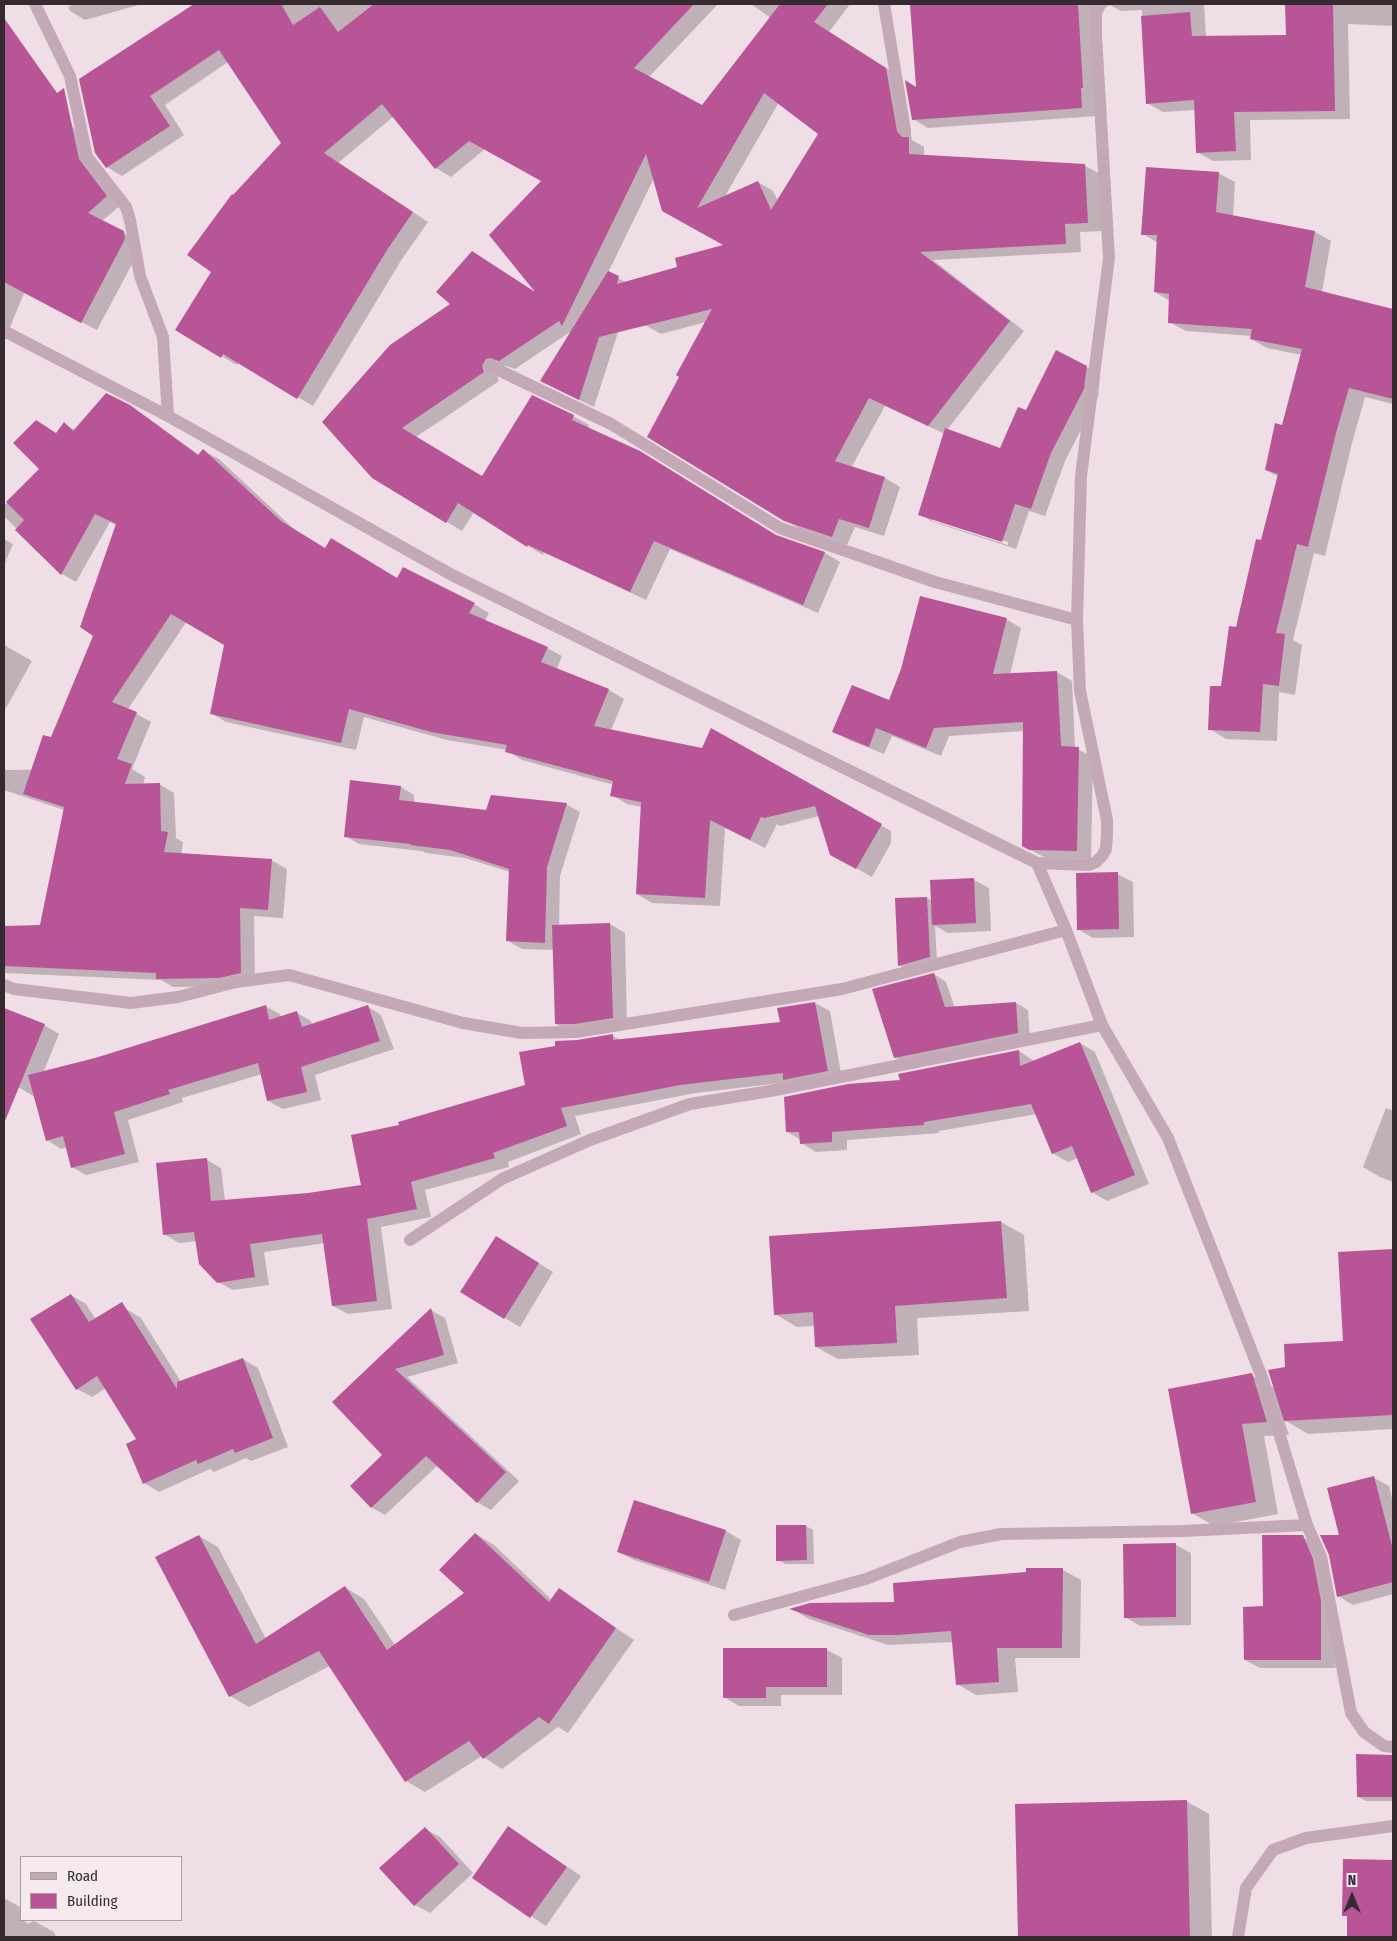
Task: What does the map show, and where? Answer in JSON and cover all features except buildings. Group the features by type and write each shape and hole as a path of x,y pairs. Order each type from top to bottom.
{"street":[{"path":"35,4 70,76 87,157 126,207 140,276 163,337 168,416"},
{"path":"884,4 905,130"},
{"path":"4,331 168,416 452,575 1037,863 1089,865 1096,862 1106,849 1107,820 1080,691 1077,620 1081,476 1109,258 1096,35 1096,4"},
{"path":"490,366 611,424 780,528 935,582 1077,620"},
{"path":"1037,863 1066,930 1102,1025 1168,1138 1263,1380 1307,1525 1321,1557 1351,1713 1364,1732 1384,1746 1393,1747"},
{"path":"4,985 14,988 131,1003 178,997 236,982 289,975 463,1023 522,1033 576,1032 842,988 1066,930"},
{"path":"410,1240 502,1179 590,1140 690,1104 779,1089 1102,1025"},
{"path":"734,1615 866,1579 960,1542 1001,1534 1182,1531 1307,1525"},
{"path":"1238,1937 1246,1888 1273,1850 1306,1838 1393,1826"}]}
